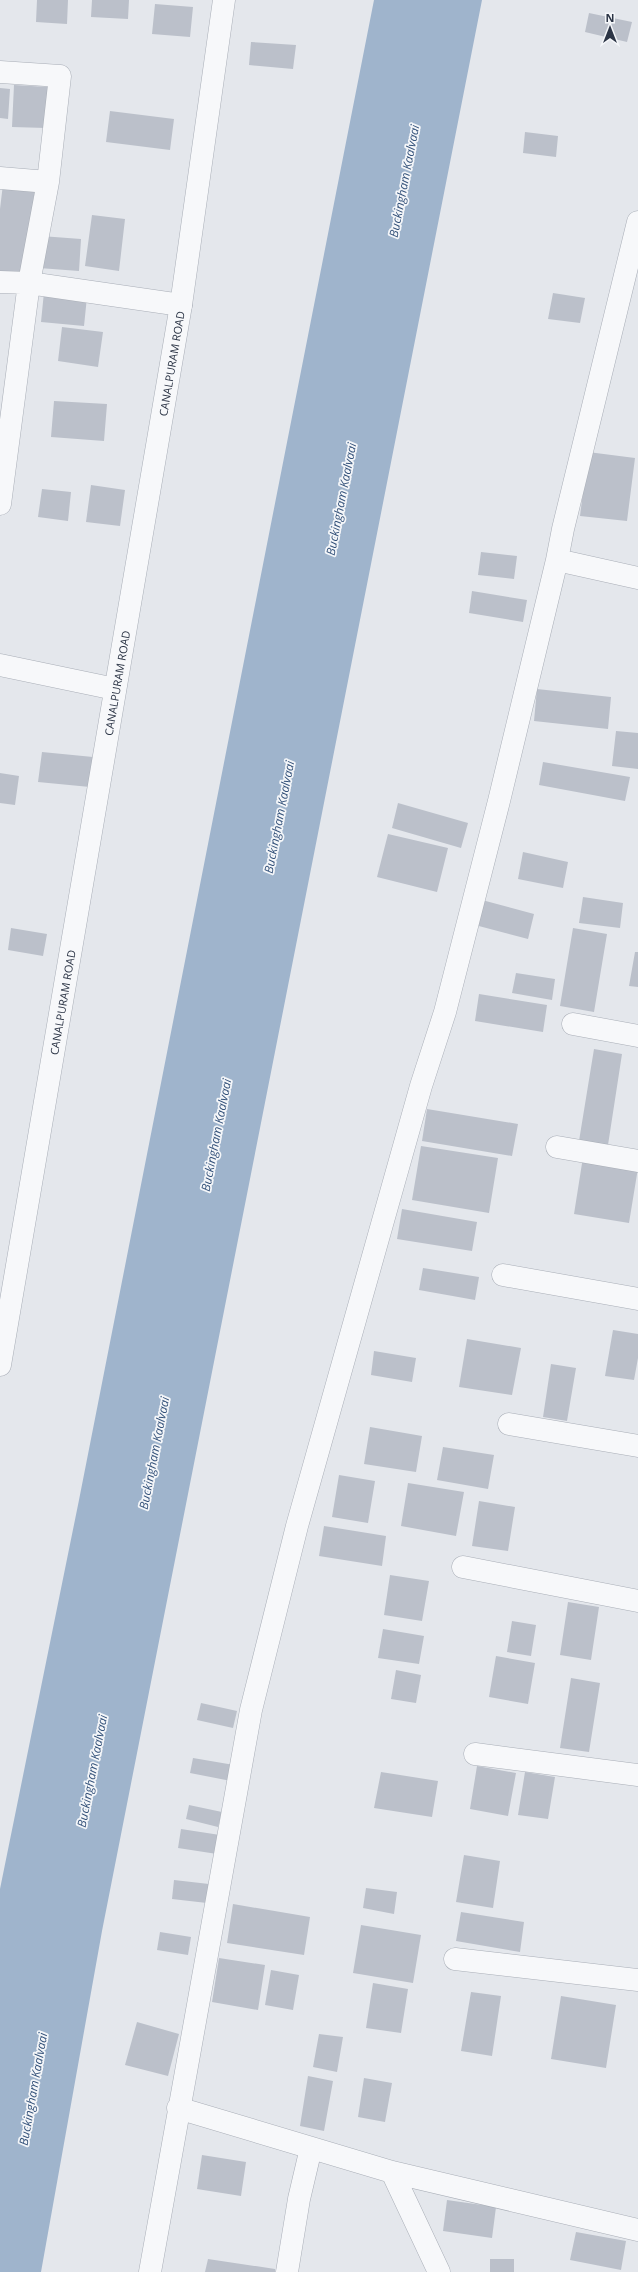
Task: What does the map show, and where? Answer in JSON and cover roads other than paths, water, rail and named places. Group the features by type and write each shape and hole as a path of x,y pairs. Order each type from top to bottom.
{"street":[{"name":"CANALPURAM ROAD","path":"0,1365 181,305 224,0"},
{"path":"0,72 60,76 48,182 29,283 0,504"},
{"path":"0,178 48,182"},
{"path":"150,2272 178,2108 251,1710 297,1526 419,1094 445,1012 499,801 557,560 563,529 638,225"},
{"path":"0,282 29,283 181,305"},
{"path":"557,560 638,578"},
{"path":"0,664 115,689"},
{"path":"573,1024 638,1036"},
{"path":"557,1147 638,1161"},
{"path":"503,1276 638,1299"},
{"path":"509,1424 638,1446"},
{"path":"463,1568 638,1601"},
{"path":"475,1754 638,1775"},
{"path":"455,1959 638,1980"},
{"path":"178,2108 392,2172 638,2230"},
{"path":"287,2272 299,2199 311,2148"},
{"path":"392,2172 439,2272"}],"water":[{"name":"Buckingham Kaalvaai","path":"374,0 482,0 102,1931 41,2272 0,2272 0,1889 79,1500"}]}
